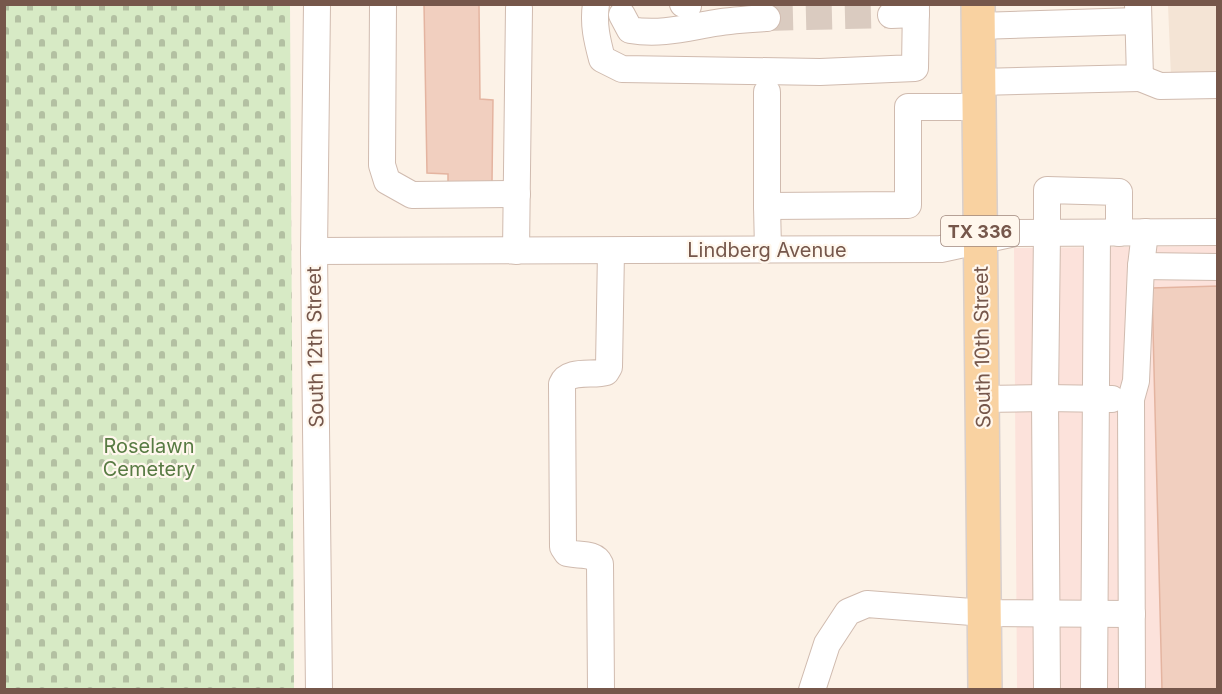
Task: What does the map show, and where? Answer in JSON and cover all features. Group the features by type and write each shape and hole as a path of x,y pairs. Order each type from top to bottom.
{"main road":[{"name":"South 10th Street","path":"978,15 985,690"}],"street":[{"name":"South 12th Street","path":"317,4 314,251 319,690"},
{"path":"383,4 382,165 387,181 412,195 517,194"},
{"path":"516,251 519,8"},
{"path":"891,15 916,9 916,107"},
{"path":"767,18 663,32 644,32 630,30 624,10 595,11 596,38 602,59 622,69 820,72 915,68"},
{"path":"978,15 1138,13 1140,78"},
{"path":"767,206 908,205 908,107 979,94 1140,78 1160,86 1218,85"},
{"path":"767,92 768,249"},
{"path":"1047,690 1045,398 1047,190 1119,192 1108,233 1096,399 1094,690"},
{"path":"1132,690 1131,399 1136,381 1145,232"},
{"name":"Lindberg Avenue","path":"314,251 941,249 1015,233 1218,232"},
{"path":"601,690 600,564 594,556 567,553 563,547 562,384 568,376 599,374 606,372 609,367 611,251"},
{"path":"1142,266 1218,267"},
{"path":"982,399 1131,399"},
{"path":"812,690 827,644 848,612 867,604 985,613 1132,614"}],"shaded area":[{"path":"1168,5 1217,5 1217,77 1171,77"},
{"path":"1217,246 1217,689 1017,689 1014,248"}],"green space":[{"name":"Roselawn Cemetery","path":"4,5 290,5 294,689 5,689"}],"building":[{"path":"424,4 479,4 480,99 493,100 492,183 448,183 448,174 427,173"},
{"path":"1218,286 1218,690 1162,690 1152,288"}],"tunnel":[{"path":"767,18 891,15"}]}
